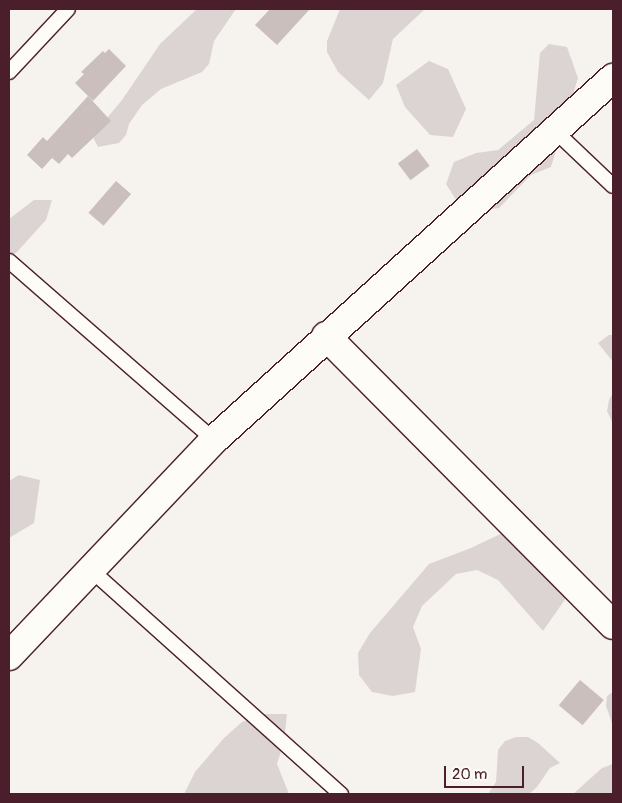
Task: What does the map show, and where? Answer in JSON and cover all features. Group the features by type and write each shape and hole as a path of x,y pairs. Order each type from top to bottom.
{"street":[{"path":"9,656 214,440 326,336 613,78"},
{"path":"326,336 613,625"}],"lane":[{"path":"9,72 68,9"},
{"path":"554,130 613,186"},
{"path":"9,261 214,440"},
{"path":"91,570 341,794"}],"shaded area":[{"path":"197,9 236,9 214,41 209,64 202,72 161,89 142,105 129,124 126,135 119,143 98,147 93,137 122,100 160,44"},
{"path":"340,9 425,9 393,39 383,83 369,100 338,72 327,52 327,41"},
{"path":"549,44 567,47 578,78 551,167 531,175 499,208 478,211 458,203 446,184 454,162 476,153 498,150 534,120 540,53"},
{"path":"429,61 448,69 466,109 453,137 430,135 405,107 396,85"},
{"path":"34,200 52,200 46,220 16,253 9,256 9,219"},
{"path":"609,335 613,335 613,362 598,343"},
{"path":"613,393 613,424 607,411 609,400"},
{"path":"19,475 40,480 34,523 9,538 9,481"},
{"path":"513,528 562,574 566,598 543,631 498,580 477,570 456,574 422,606 413,627 421,649 415,692 393,696 372,692 359,675 358,653 370,633 429,564 471,548"},
{"path":"613,692 613,726 606,706 607,696"},
{"path":"264,714 287,714 284,741 277,764 289,794 184,794 195,772 224,738 242,722"},
{"path":"516,737 528,737 538,743 560,763 550,768 537,787 529,794 488,794 496,782 498,750 505,741"},
{"path":"613,764 613,794 573,794 602,768"}],"building":[{"path":"270,9 310,9 277,45 255,25"},
{"path":"109,49 126,66 93,101 75,83 84,74 81,72 103,51 105,53"},
{"path":"88,96 111,121 72,158 68,154 59,164 52,158 42,169 27,155 43,137 47,141"},
{"path":"417,149 430,166 410,180 398,163"},
{"path":"116,181 131,194 104,226 88,213"},
{"path":"580,680 604,700 583,725 559,705"}]}
